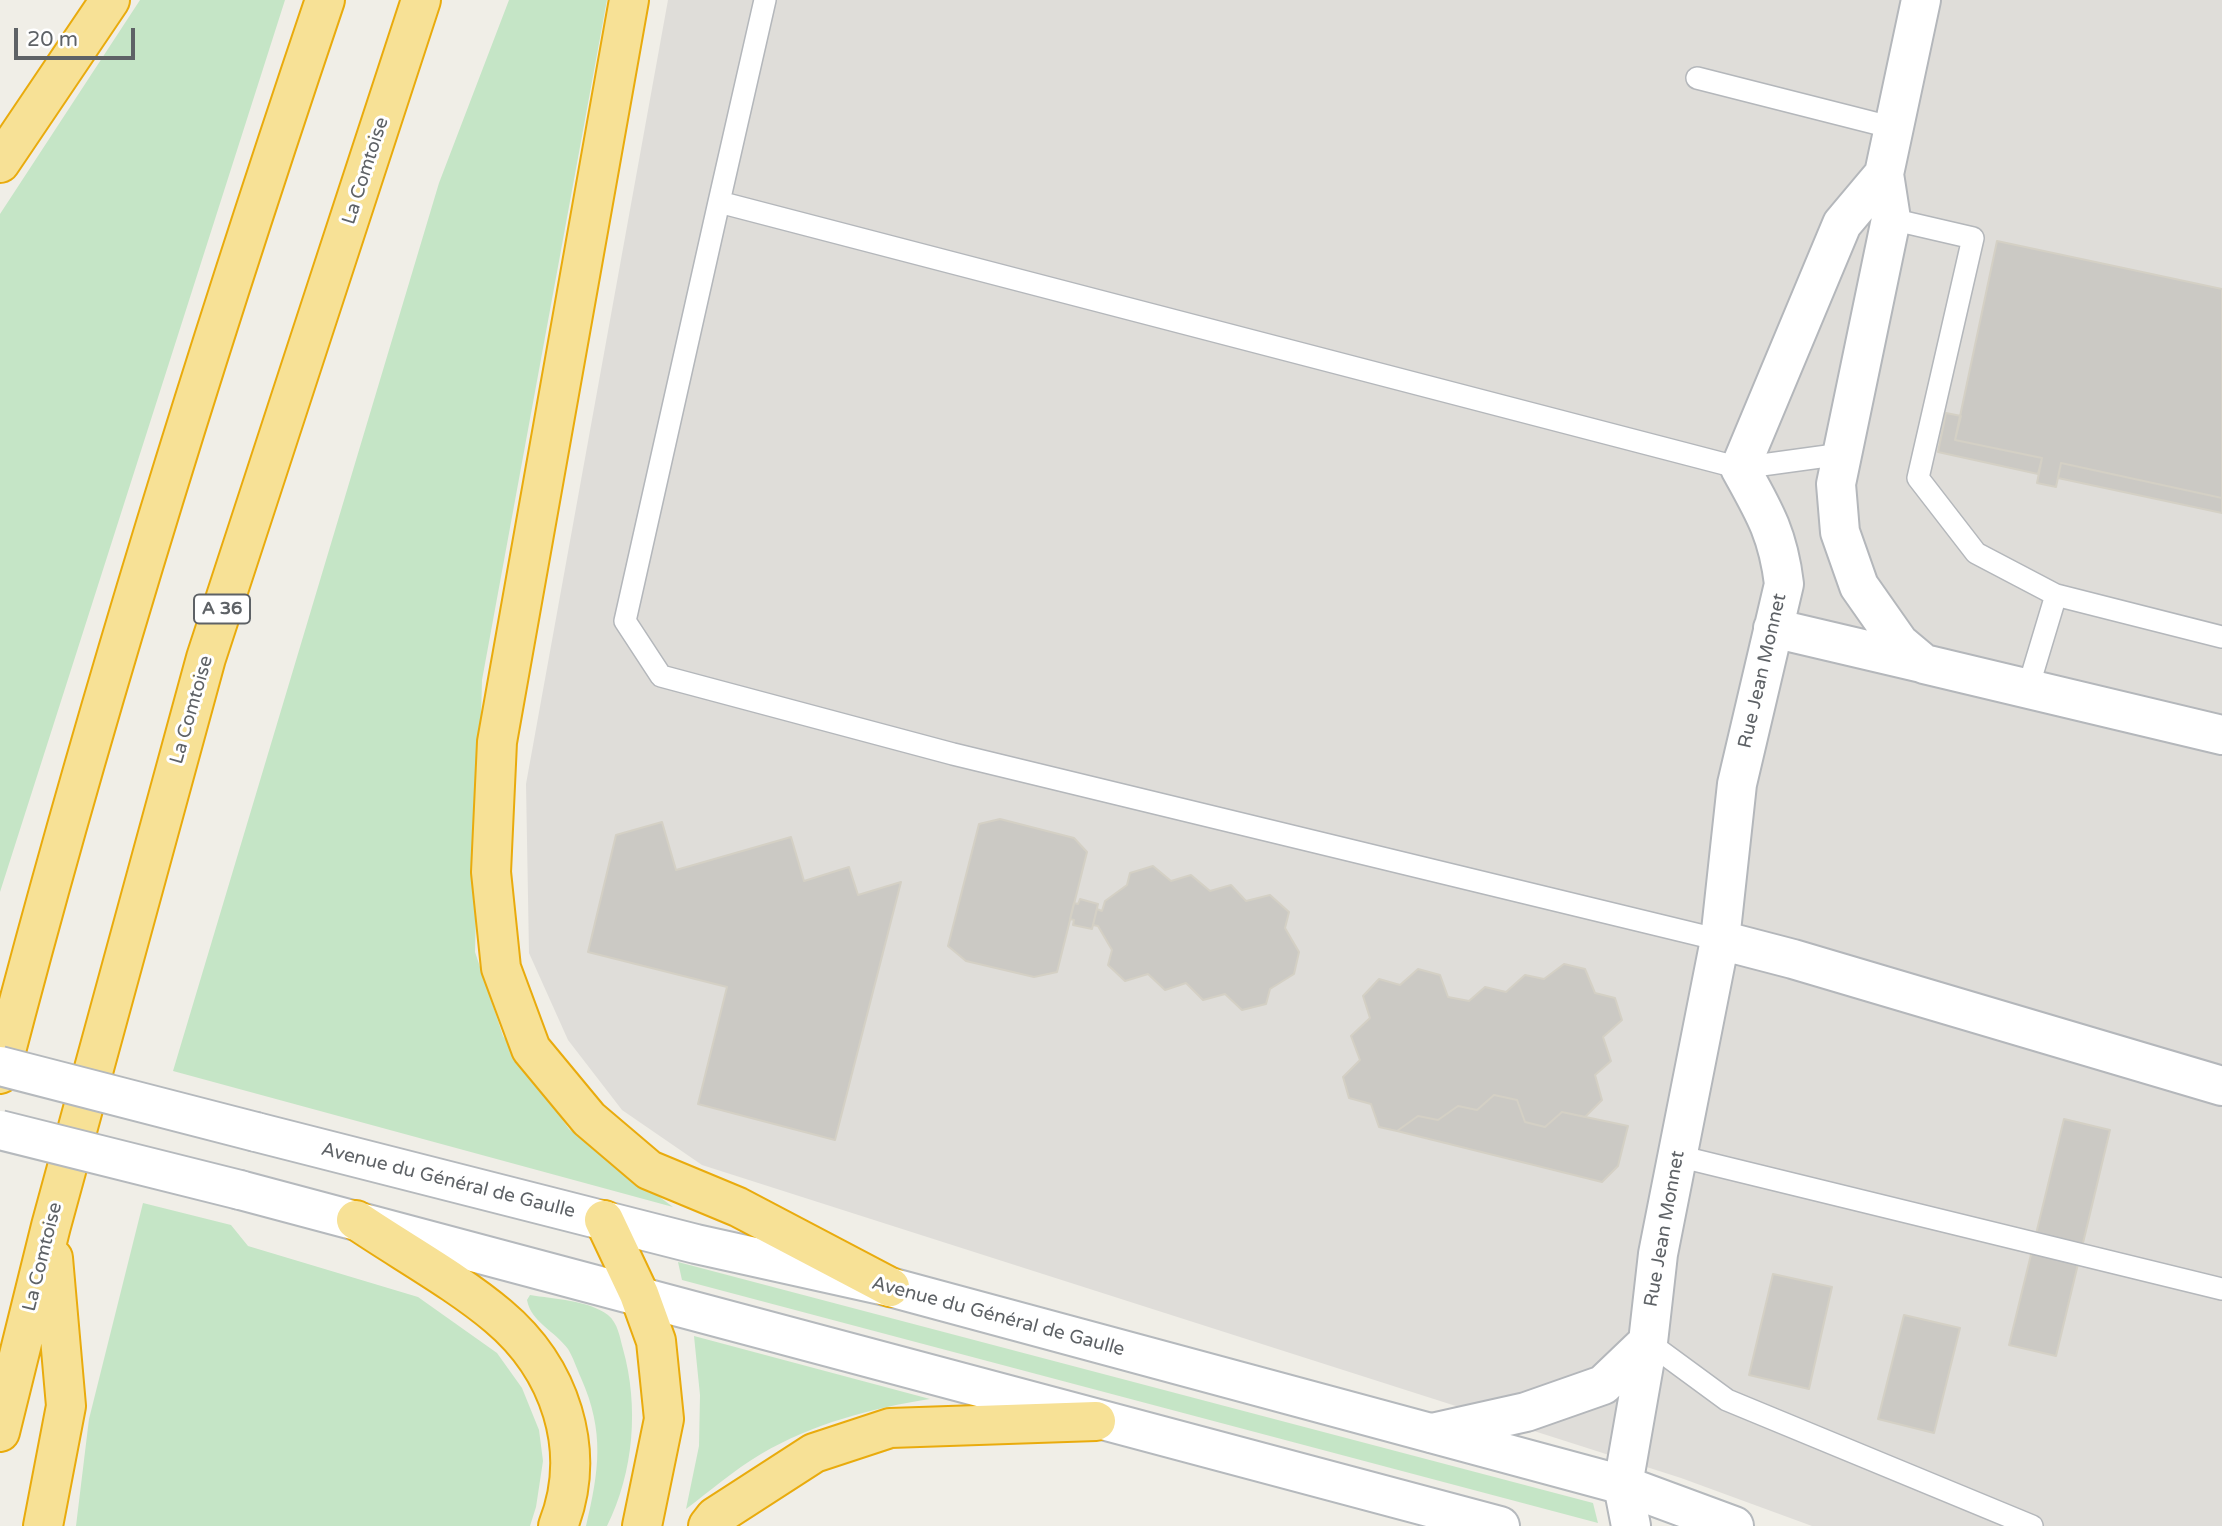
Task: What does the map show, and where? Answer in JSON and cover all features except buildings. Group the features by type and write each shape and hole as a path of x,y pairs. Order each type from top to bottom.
{"highway":[{"path":"0,163 110,0"},
{"path":"0,1074 123,624 233,273 325,0"},
{"name":"La Comtoise","path":"0,1432 51,1226 206,658 421,0"},
{"path":"629,0 497,742 491,872 500,968 531,1049 589,1119 649,1170 738,1207 890,1287"},
{"path":"356,1220 499,1316 547,1371 570,1434 569,1498 558,1526"},
{"path":"604,1220 639,1294 656,1341 664,1419 642,1526"},
{"path":"43,1526 66,1406 51,1226"},
{"path":"708,1526 715,1517 814,1453 890,1428 1096,1421"}],"street":[{"path":"1921,0 1884,174 1891,219 1836,484 1840,532 1860,586 1899,643 1924,664"},
{"path":"1740,468 1842,224 1884,174"},
{"name":"Rue Jean Monnet","path":"1631,1526 1623,1485 1647,1342 1658,1254 1720,940 1737,784 1784,584 1780,553 1770,522 1740,468"},
{"path":"1773,628 2222,735"},
{"path":"1720,940 1793,959 2222,1086"},
{"name":"Avenue du Général de Gaulle","path":"0,1066 604,1220 890,1287 1623,1485 1734,1526"},
{"path":"0,1130 639,1294 1096,1421 1500,1526"},
{"path":"1432,1433 1526,1412 1603,1385 1647,1342"}],"lane":[{"path":"765,0 625,621 661,676 953,754 1720,940"},
{"path":"1696,78 1894,128"},
{"path":"719,202 1740,468 1842,454"},
{"path":"1891,219 1973,238 1918,478 1976,553 2056,595 2222,637"},
{"path":"2028,688 2056,595"},
{"path":"1678,1156 2222,1289"},
{"path":"1647,1342 1727,1400 2032,1526"}],"shaded area":[{"path":"668,0 2222,0 2222,1526 1812,1526 1681,1478 702,1165 622,1110 568,1040 529,953 526,784"}],"green space":[{"path":"140,0 285,0 0,892 0,214"},
{"path":"509,0 607,0 482,680 475,952 503,1036 569,1129 673,1207 173,1071 439,183"},
{"path":"143,1203 231,1225 248,1246 418,1297 497,1353 522,1388 539,1430 543,1461 536,1507 530,1526 76,1526 89,1419"},
{"path":"678,1262 1593,1503 1598,1523 682,1280"},
{"path":"530,1295 591,1306 608,1315 618,1331 631,1393 631,1439 623,1484 607,1526 586,1526 594,1487 597,1452 597,1434 589,1398 568,1349 529,1308 527,1300"},
{"path":"694,1336 930,1399 864,1412 781,1443 751,1460 686,1509 699,1446 700,1395"}]}
